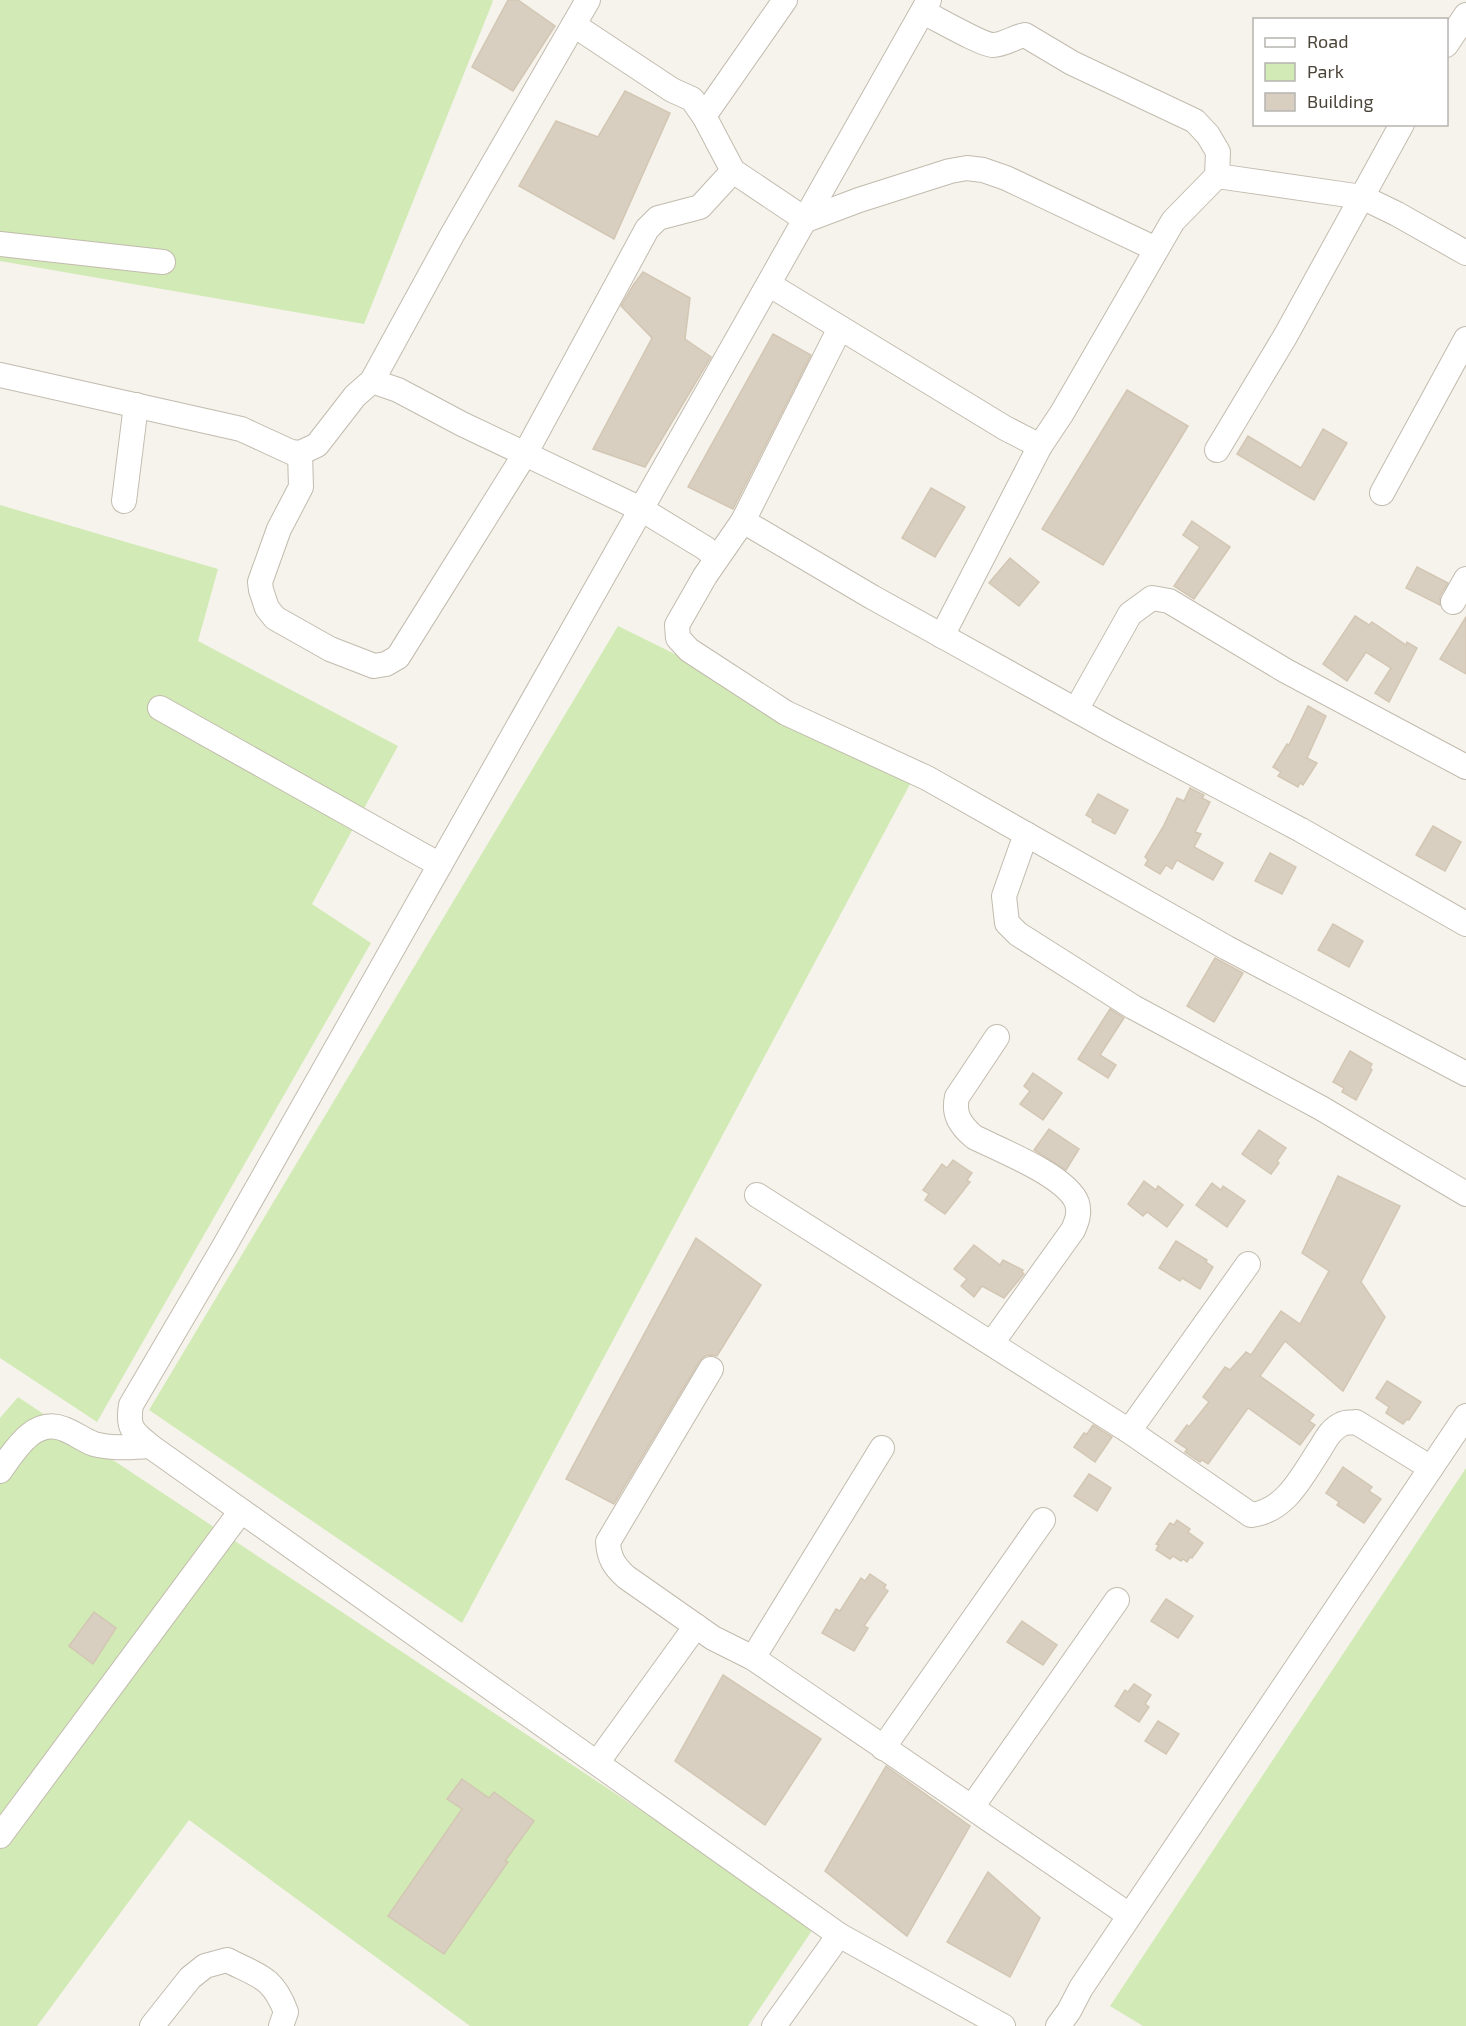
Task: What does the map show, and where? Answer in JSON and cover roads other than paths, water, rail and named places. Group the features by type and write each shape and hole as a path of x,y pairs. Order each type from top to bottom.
{"street":[{"path":"0,375 241,429 291,452 300,453 317,445 355,396 372,381 452,235 588,0"},
{"path":"705,116 785,0"},
{"path":"942,636 1040,446 1156,249 1173,221 1217,176 1218,152 1208,135 1195,121 1072,63 1025,35 1000,44 987,44 926,6 225,1245 131,1405 129,1421 137,1435 150,1446 839,1935 1003,2026"},
{"path":"1448,42 1466,15"},
{"path":"574,25 672,90 692,99 705,116 733,171 806,220"},
{"path":"1216,450 1286,335 1401,126"},
{"path":"806,220 921,180 967,168 983,170 1006,178 1156,249"},
{"path":"300,453 301,487 279,529 260,582 262,597 274,618 330,649 374,666 386,664 398,657 525,454 647,229 658,218 700,207 733,171"},
{"path":"1217,176 1362,197 1466,253"},
{"path":"0,244 163,262"},
{"path":"770,285 1005,429 1040,446"},
{"path":"840,328 743,521 717,558 677,625 678,638 689,650 786,713 927,778 1227,948 1466,1074"},
{"path":"1382,493 1466,339"},
{"path":"372,381 399,390 462,424 641,509 717,558"},
{"path":"124,501 136,405"},
{"path":"743,521 942,636 1301,830 1466,924"},
{"path":"1454,602 1466,579"},
{"path":"1076,710 1130,614 1152,598 1169,601 1286,671 1466,767"},
{"path":"159,708 440,865"},
{"path":"1026,834 1004,896 1008,923 1018,934 1133,1007 1321,1108 1466,1194"},
{"path":"992,1343 1073,1230 1078,1219 1077,1204 1069,1190 1049,1174 974,1137 959,1120 955,1108 957,1097 997,1037"},
{"path":"757,1196 1129,1431 1251,1515 1264,1514 1279,1506 1296,1486 1331,1432 1343,1423 1356,1422 1431,1468"},
{"path":"1129,1431 1248,1264"},
{"path":"711,1369 608,1542 609,1556 614,1566 626,1577 713,1638 753,1658 1129,1915"},
{"path":"0,1471 26,1437 53,1425 95,1444 115,1447 150,1446"},
{"path":"1058,2026 1129,1915 1431,1468 1463,1426"},
{"path":"753,1658 882,1448"},
{"path":"0,1836 241,1511"},
{"path":"883,1748 1043,1520"},
{"path":"972,1807 1117,1600"},
{"path":"597,1763 696,1626"},
{"path":"774,2026 839,1935"},
{"path":"152,2026 190,1978 205,1966 227,1960 269,1981 274,1987 286,2012 281,2026"}]}
